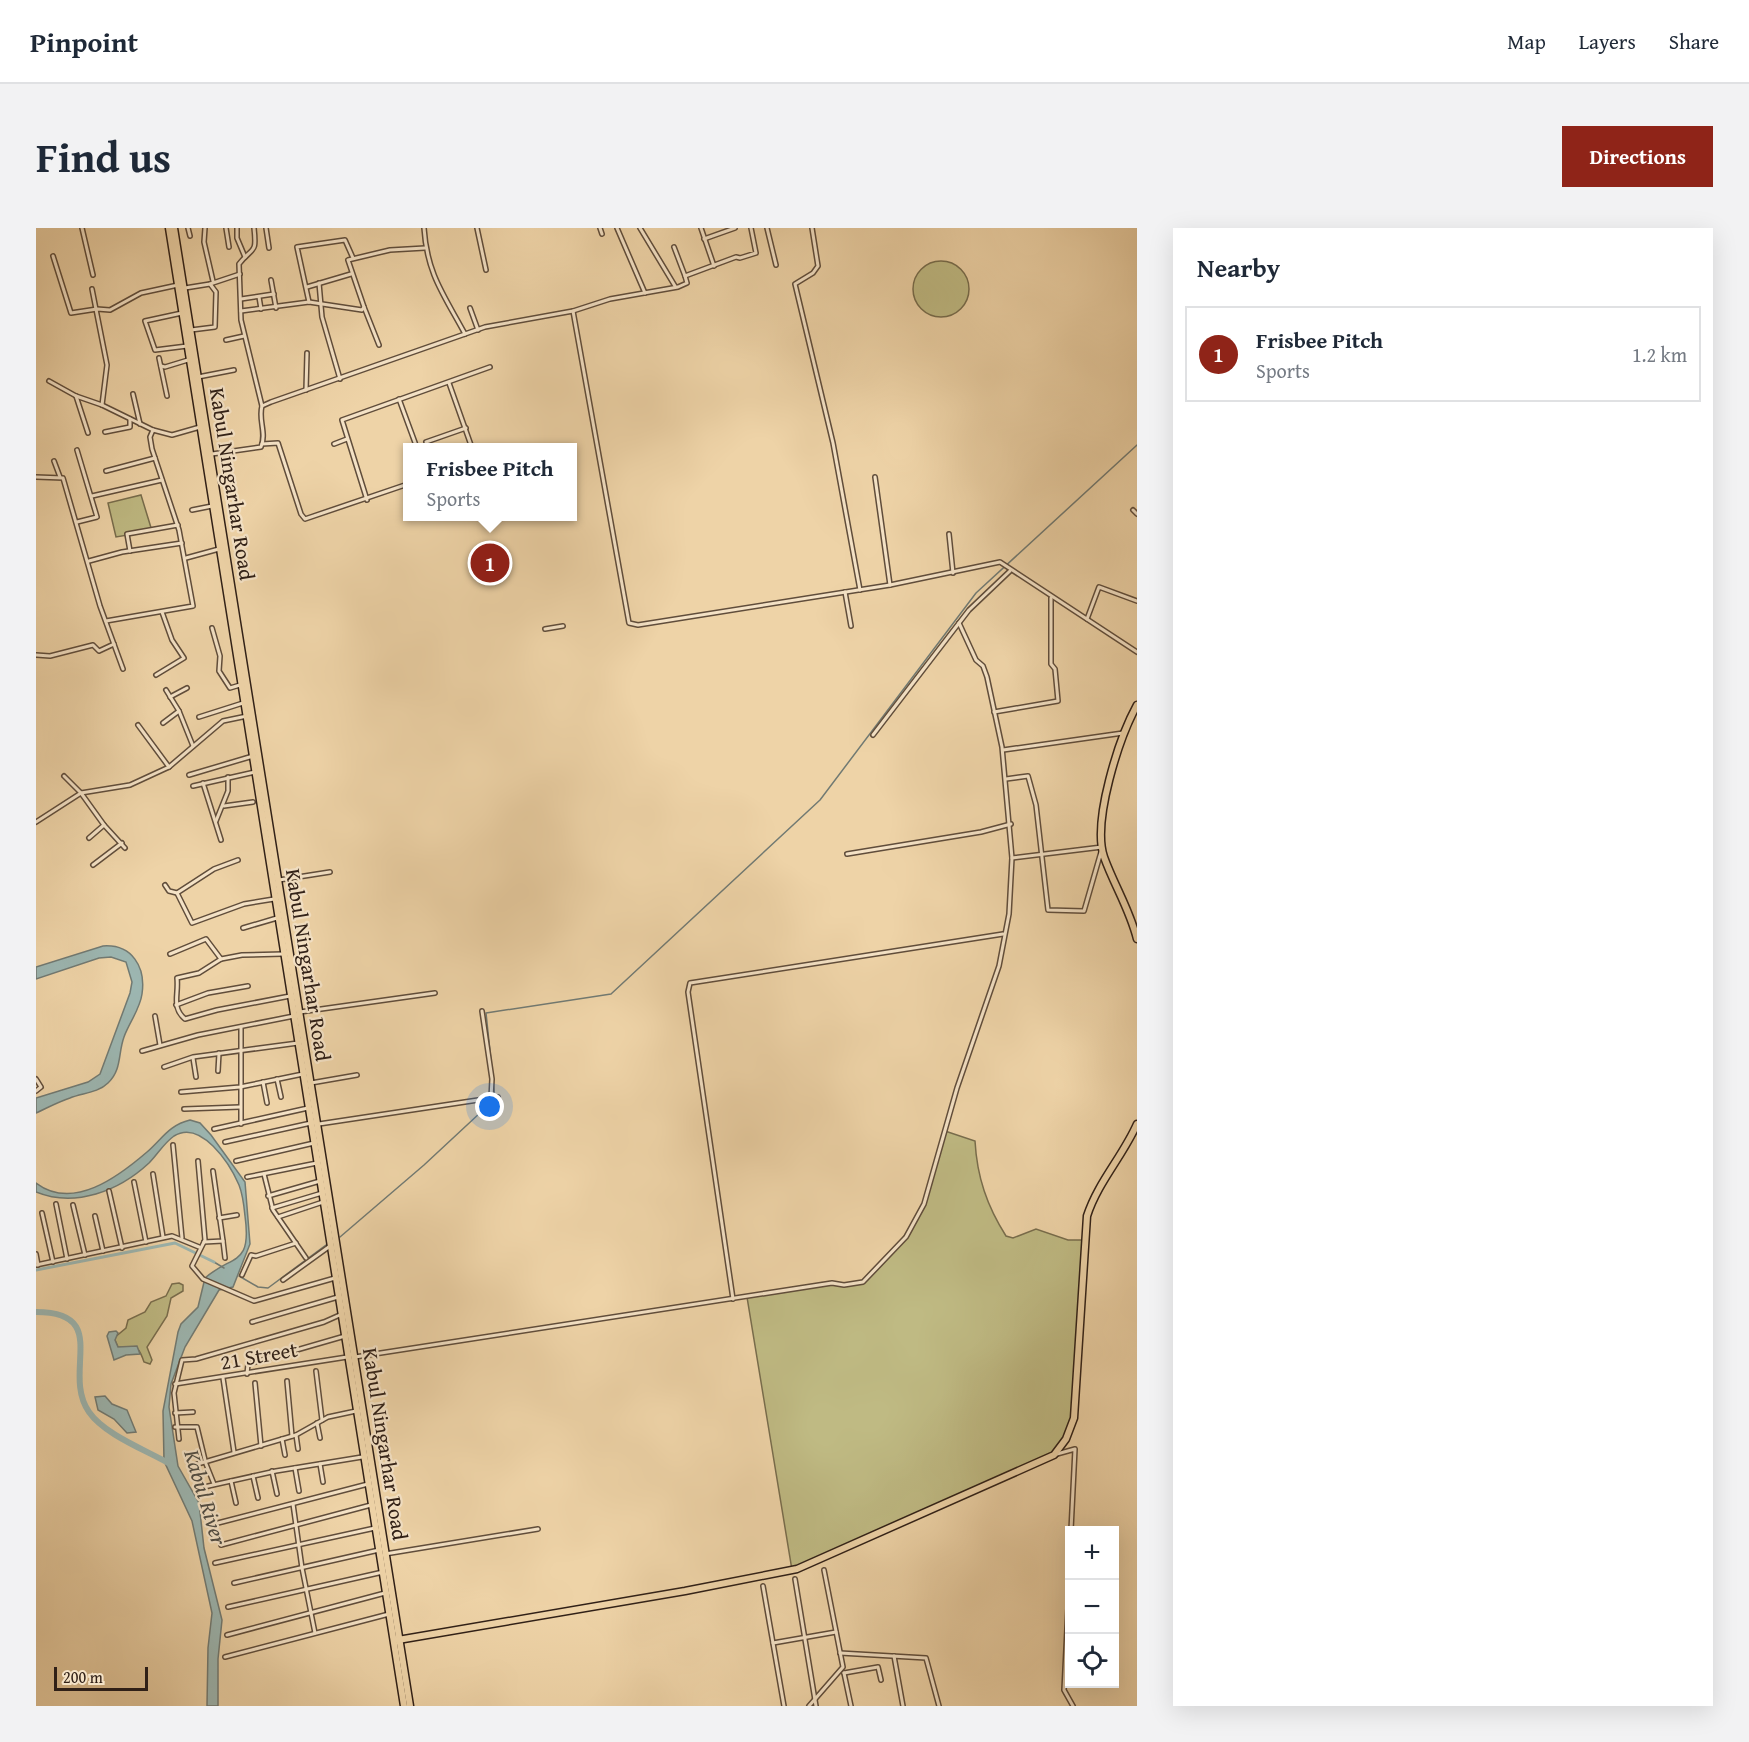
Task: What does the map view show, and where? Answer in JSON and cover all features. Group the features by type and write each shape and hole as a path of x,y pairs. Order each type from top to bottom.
{"highway":[{"name":"Kabul Ningarhar Road","path":"169,228 198,377 213,506 255,772 275,881 274,900 296,1014 298,1043 308,1108 313,1124 362,1457 382,1553 382,1572 390,1614 397,1640 404,1706"},
{"name":"Kabul Ningarhar Road","path":"174,228 182,313 200,427 207,455 296,1014 310,1083 314,1143 338,1297 410,1706"},
{"path":"1137,705 1125,733 1104,798 1102,849 1137,939"},
{"path":"397,1640 685,1591 797,1569 1054,1455 1066,1439 1074,1418 1087,1216 1092,1199 1137,1124"}],"street":[{"path":"82,228 93,275"},
{"path":"188,228 190,236"},
{"path":"190,330 215,327 216,292 211,283 204,242 205,228"},
{"path":"226,228 229,247"},
{"path":"237,228 237,238 245,257"},
{"path":"254,228 256,244 251,254 239,264 244,336 262,406 262,444"},
{"path":"266,228 269,248"},
{"path":"430,228 424,229 425,248 436,284 465,334"},
{"path":"477,228 486,270"},
{"path":"600,228 602,234"},
{"path":"617,228 645,293"},
{"path":"640,228 675,286"},
{"path":"701,228 714,266"},
{"path":"704,239 735,228"},
{"path":"686,276 756,253 751,228"},
{"path":"767,228 776,265"},
{"path":"812,228 818,266 813,273 795,284 833,443 860,590"},
{"path":"309,302 308,287 297,247 345,240 353,258"},
{"path":"262,406 477,330 502,323 573,311 610,299 678,287 687,283 674,247"},
{"path":"380,345 351,274 348,260 390,250 425,248"},
{"path":"53,256 71,313 97,309 110,310 141,293 211,283 240,274"},
{"path":"308,287 351,274"},
{"path":"271,280 276,308"},
{"path":"319,283 320,303 332,358 340,379"},
{"path":"93,289 107,365 102,405"},
{"path":"241,299 274,294"},
{"path":"259,297 261,309"},
{"path":"241,311 309,302 357,311 364,307"},
{"path":"470,308 477,330"},
{"path":"573,311 629,623 638,625 860,590 1000,562 1010,571 1137,652"},
{"path":"182,313 145,321 155,350 188,346"},
{"path":"226,340 244,336"},
{"path":"306,390 307,353"},
{"path":"159,358 167,396"},
{"path":"161,366 190,360"},
{"path":"367,500 342,420 490,367"},
{"path":"198,377 234,370"},
{"path":"49,381 76,396 102,405 153,430 172,435 200,427"},
{"path":"449,383 471,443"},
{"path":"133,394 140,424"},
{"path":"76,396 88,433"},
{"path":"399,399 416,443"},
{"path":"105,432 130,427 130,419"},
{"path":"426,442 466,428"},
{"path":"106,621 193,606 186,558 178,525 150,437 153,430"},
{"path":"334,444 347,439"},
{"path":"207,455 278,443 301,514 305,519 367,500 403,486"},
{"path":"77,450 97,517 77,522"},
{"path":"106,471 155,458"},
{"path":"54,461 60,477 63,478 106,621 123,669"},
{"path":"36,477 60,477"},
{"path":"875,477 890,585"},
{"path":"92,496 162,480"},
{"path":"192,510 213,506"},
{"path":"1133,510 1137,514"},
{"path":"130,551 127,534 178,525"},
{"path":"949,534 953,573"},
{"path":"89,561 130,551 182,543"},
{"path":"186,558 220,549"},
{"path":"873,735 969,610 1010,571"},
{"path":"1087,619 1100,587 1137,601"},
{"path":"844,592 850,626"},
{"path":"994,712 1058,701 1055,669 1051,664 1051,597"},
{"path":"156,675 184,658 172,640 162,612"},
{"name":"21 Street","path":"175,1384 831,1283 844,1285 863,1282 906,1237 924,1204 957,1088 999,966 1003,934 1009,914 1011,824 1003,750 987,677 983,666 976,660 959,623"},
{"path":"545,629 563,626"},
{"path":"212,628 220,656 219,671 230,688 242,685"},
{"path":"36,655 50,656 93,645 99,651 114,644"},
{"path":"170,697 187,688"},
{"path":"166,690 179,711 193,746"},
{"path":"199,717 244,703"},
{"path":"163,723 179,711"},
{"path":"36,822 81,794 130,785 169,767 223,721 247,716"},
{"path":"138,725 169,767"},
{"path":"1003,750 1125,733"},
{"path":"189,776 253,756"},
{"path":"193,786 255,772"},
{"path":"64,776 81,794 113,838 122,843 125,848"},
{"path":"1006,779 1028,776 1036,805 1048,910 1084,911 1102,849"},
{"path":"216,821 224,807 228,791 228,777"},
{"path":"203,783 221,840"},
{"path":"224,807 253,802"},
{"path":"847,854 981,832 1011,824"},
{"path":"89,838 104,825"},
{"path":"93,865 122,843"},
{"path":"1012,858 1102,849"},
{"path":"165,885 169,891 177,893 214,869 238,860"},
{"path":"275,881 330,872"},
{"path":"177,893 192,923 244,904 274,900"},
{"path":"243,928 277,918"},
{"path":"733,1299 688,992 690,983 1003,934"},
{"path":"170,954 206,939 221,959"},
{"path":"283,954 242,955 221,959 199,973 177,978 176,1005 184,1019 291,996"},
{"path":"176,1005 208,993 248,986"},
{"path":"142,1051 296,1014 435,993"},
{"path":"482,1011 492,1078 491,1098"},
{"path":"155,1016 160,1045"},
{"path":"241,1027 239,1051 241,1124"},
{"path":"164,1067 193,1057 298,1043"},
{"path":"218,1071 219,1053"},
{"path":"193,1057 196,1077"},
{"path":"181,1092 240,1087 303,1074"},
{"path":"310,1083 357,1075"},
{"path":"36,1079 41,1087 36,1091"},
{"path":"277,1079 281,1097"},
{"path":"263,1082 267,1103"},
{"path":"225,1142 313,1124 498,1097"},
{"path":"184,1109 240,1107"},
{"path":"214,1129 308,1108"},
{"path":"236,1161 314,1143"},
{"path":"173,1145 182,1238"},
{"path":"198,1161 204,1242 192,1266 203,1279 223,1289 258,1301 335,1278"},
{"path":"247,1177 317,1163"},
{"path":"213,1171 225,1258"},
{"path":"153,1174 163,1237"},
{"path":"264,1174 272,1208 306,1258"},
{"path":"268,1196 320,1181"},
{"path":"134,1182 146,1242"},
{"path":"109,1191 122,1248"},
{"path":"272,1208 322,1193"},
{"path":"278,1217 323,1202"},
{"path":"56,1204 68,1259"},
{"path":"74,1205 85,1255"},
{"path":"42,1213 53,1262"},
{"path":"219,1218 237,1215"},
{"path":"95,1216 103,1251"},
{"path":"36,1254 37,1265 122,1248 163,1237 182,1238 198,1250"},
{"path":"204,1242 223,1241"},
{"path":"242,1275 251,1255 256,1256 296,1243"},
{"path":"283,1280 330,1246"},
{"path":"252,1322 338,1297"},
{"path":"178,1439 174,1413 175,1384 182,1360 196,1359 324,1322 342,1314"},
{"path":"247,1374 248,1364 345,1336"},
{"path":"316,1371 322,1420"},
{"path":"223,1378 234,1452"},
{"path":"287,1381 292,1436"},
{"path":"255,1383 261,1446"},
{"path":"191,1466 297,1435 322,1420 356,1411"},
{"path":"174,1413 193,1412"},
{"path":"317,1423 320,1438"},
{"path":"175,1427 197,1427 205,1462 214,1484"},
{"path":"297,1435 298,1449"},
{"path":"282,1439 285,1455"},
{"path":"1054,1455 1075,1449 1071,1526"},
{"path":"204,1487 272,1471 362,1457"},
{"path":"320,1464 323,1482"},
{"path":"295,1468 299,1491"},
{"path":"272,1471 277,1494"},
{"path":"253,1476 258,1498"},
{"path":"231,1480 236,1503"},
{"path":"218,1523 368,1484"},
{"path":"293,1504 305,1589 315,1634"},
{"path":"221,1545 372,1505"},
{"path":"215,1563 375,1528"},
{"path":"234,1583 382,1553 537,1529"},
{"path":"824,1570 851,1706"},
{"path":"228,1607 382,1572"},
{"path":"795,1579 816,1706"},
{"path":"1069,1580 1064,1690 1073,1706"},
{"path":"763,1586 784,1706"},
{"path":"227,1635 387,1593"},
{"path":"225,1658 390,1614"},
{"path":"773,1643 836,1632"},
{"path":"840,1653 926,1658 939,1706"},
{"path":"894,1656 903,1706"},
{"path":"844,1673 878,1667 880,1680"},
{"path":"809,1706 843,1668"}],"shaded area":[{"path":"935,261 947,261 957,265 965,273 969,289 965,305 957,313 947,317 935,317 925,313 917,305 913,295 913,283 917,273 925,265"},
{"path":"141,495 152,531 116,537 108,503"},
{"path":"945,1131 975,1141 984,1191 993,1214 1006,1236 1013,1238 1036,1229 1068,1240 1084,1240 1074,1418 1066,1439 1054,1455 792,1570 747,1297 832,1283 856,1285 870,1277 898,1245 921,1210"},
{"path":"172,1284 183,1285 183,1291 171,1298 167,1316 147,1347 152,1360 150,1364 144,1362 137,1349 118,1347 114,1338 126,1328 128,1320 145,1312 151,1302 166,1296"}],"water":[{"path":"103,946 113,946 129,953 139,966 143,984 141,1000 122,1043 116,1073 100,1089 36,1113 36,1098 88,1082 100,1074 132,982 126,962 111,957 99,958 36,979 36,967"},
{"path":"190,1120 200,1123 211,1135 245,1182 250,1244 233,1287 219,1290 185,1347 171,1384 169,1407 178,1466 199,1503 204,1548 222,1620 218,1659 218,1706 207,1706 208,1648 212,1613 192,1521 164,1461 163,1411 181,1324 198,1307 205,1278 238,1257 246,1244 245,1216 240,1189 229,1166 213,1146 204,1138 184,1132 170,1139 137,1173 110,1189 96,1194 66,1198 36,1192 36,1183 50,1191 65,1193 80,1192 109,1180 135,1162 171,1129"},
{"path":"109,1332 118,1333 115,1340 118,1347 137,1346 140,1354 126,1355 114,1360 107,1336"},
{"path":"105,1396 112,1404 127,1410 136,1432 127,1433 114,1419 98,1410 95,1397"}],"waterway":[{"path":"340,1237 424,1165 495,1099 486,1013 611,994 820,800 976,593 1137,445"},
{"path":"36,1270 175,1243 214,1262"},
{"path":"239,1276 258,1287 268,1288 326,1245"},
{"path":"214,1262 224,1268"},
{"path":"36,1312 59,1315 72,1322 79,1333 82,1396 89,1412 96,1420 115,1435 170,1464"}],"place":[{"name":"Frisbee Pitch","path":"490,563"}],"water label":[{"name":"Kabul River","path":"206,1497"}]}
